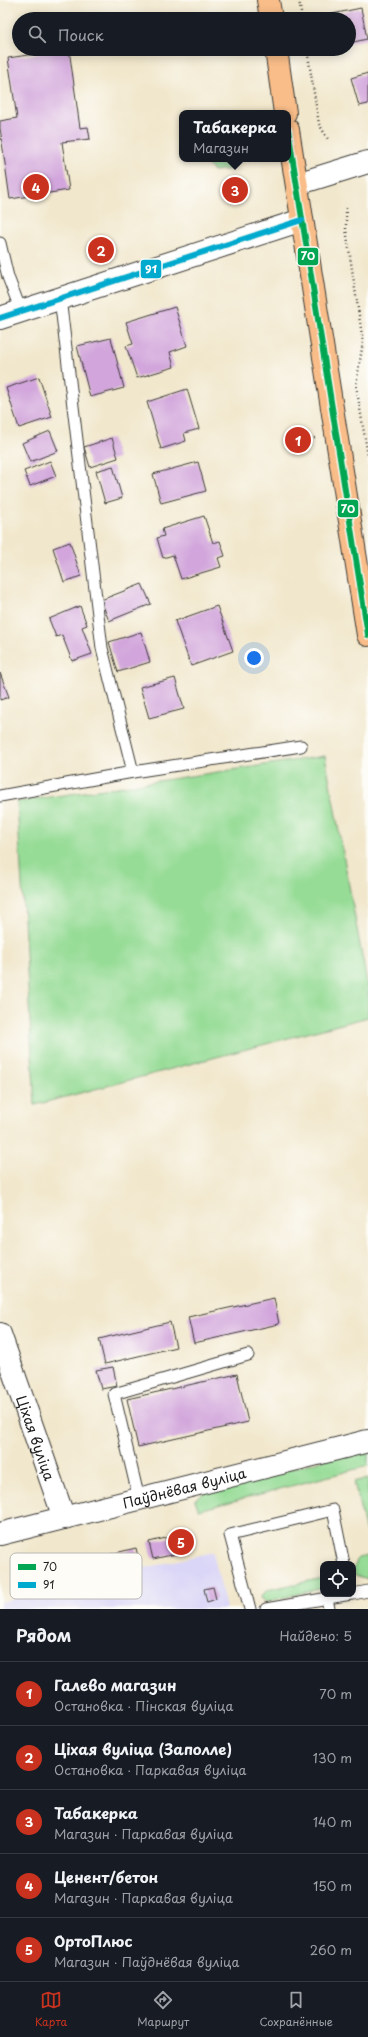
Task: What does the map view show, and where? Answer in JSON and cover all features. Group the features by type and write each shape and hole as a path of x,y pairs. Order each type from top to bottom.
{"main road":[{"path":"268,0 270,12"},
{"path":"277,56 285,110"},
{"path":"291,150 364,588 368,634"}],"street":[{"path":"296,184 368,162"},
{"path":"0,318 302,220"},
{"name":"Ціхая вуліца","path":"0,1334 64,1518"},
{"name":"Паўднёвая вуліца","path":"0,1534 368,1441"}],"lane":[{"path":"0,243 8,277 20,311"},
{"path":"60,298 102,648 133,772"},
{"path":"0,796 133,772 301,746"},
{"path":"139,1499 114,1394 248,1355"},
{"path":"250,1609 230,1535 333,1510 343,1561"},
{"path":"356,1593 368,1591"},
{"path":"266,1609 328,1604 345,1597"}],"path":[{"path":"299,0 301,12"},
{"path":"308,56 319,124 329,141"},
{"path":"346,208 346,229 363,342 356,384 368,456"}],"shaded area":[{"path":"213,1552 226,1609 0,1609 0,1602 13,1599 142,1599 142,1569"}],"green space":[{"path":"204,162 230,162 231,169 214,171"},
{"path":"325,756 368,988 368,1017 35,1105 17,802"},
{"path":"368,1448 368,1466 199,1510 195,1500 204,1492"},
{"path":"368,1478 368,1541 354,1482"},
{"path":"368,1556 368,1579 356,1575 356,1563 358,1558"},
{"path":"320,1579 320,1589 265,1602 260,1598 267,1590"}],"building":[{"path":"361,8 367,39 356,41 356,12 342,12"},
{"path":"22,56 70,56 80,128 88,127 90,139 62,142 69,190 10,199 0,128 0,121 17,118 8,58"},
{"path":"368,73 368,104 359,106 351,78"},
{"path":"238,179 241,196 228,198 225,181"},
{"path":"175,307 187,346 170,352 174,367 137,378 126,346 133,344 126,322"},
{"path":"111,338 124,388 90,397 77,346"},
{"path":"39,377 52,417 19,428 6,388"},
{"path":"187,389 199,429 184,433 186,441 161,449 147,402"},
{"path":"50,431 58,451 30,462 22,443"},
{"path":"112,438 118,458 90,467 84,447"},
{"path":"50,461 56,476 30,486 24,471"},
{"path":"198,462 206,491 161,503 153,474"},
{"path":"113,466 122,498 105,503 96,471"},
{"path":"204,516 213,543 220,541 225,556 218,558 221,567 181,579 173,555 163,558 157,538 164,536 162,529"},
{"path":"70,542 81,576 64,582 53,548"},
{"path":"142,584 151,604 109,621 101,600"},
{"path":"80,606 87,625 82,627 92,654 72,661 62,635 56,637 49,619"},
{"path":"217,606 233,651 191,666 175,621"},
{"path":"141,632 150,662 118,672 109,642"},
{"path":"0,673 9,697 0,700"},
{"path":"175,678 184,709 149,718 140,687"},
{"path":"274,1298 279,1324 194,1343 188,1317"},
{"path":"170,1322 176,1347 105,1364 99,1339"},
{"path":"113,1367 117,1386 101,1389 96,1370"},
{"path":"237,1374 248,1422 138,1447 127,1399"},
{"path":"187,1533 190,1551 153,1559 149,1542"},
{"path":"136,1548 137,1553 115,1553"},
{"path":"213,1587 216,1599 207,1602 204,1589"}],"transit line":[{"name":"70","path":"291,149 368,635"},
{"name":"91","path":"0,318 302,220"}],"place":[{"name":"Ценент/бетон","path":"36,187"},
{"name":"Табакерка","path":"235,190"},
{"name":"Ціхая вуліца (Заполле)","path":"101,250"},
{"name":"Галево магазин","path":"298,440"},
{"name":"ОртоПлюс","path":"181,1542"}]}
